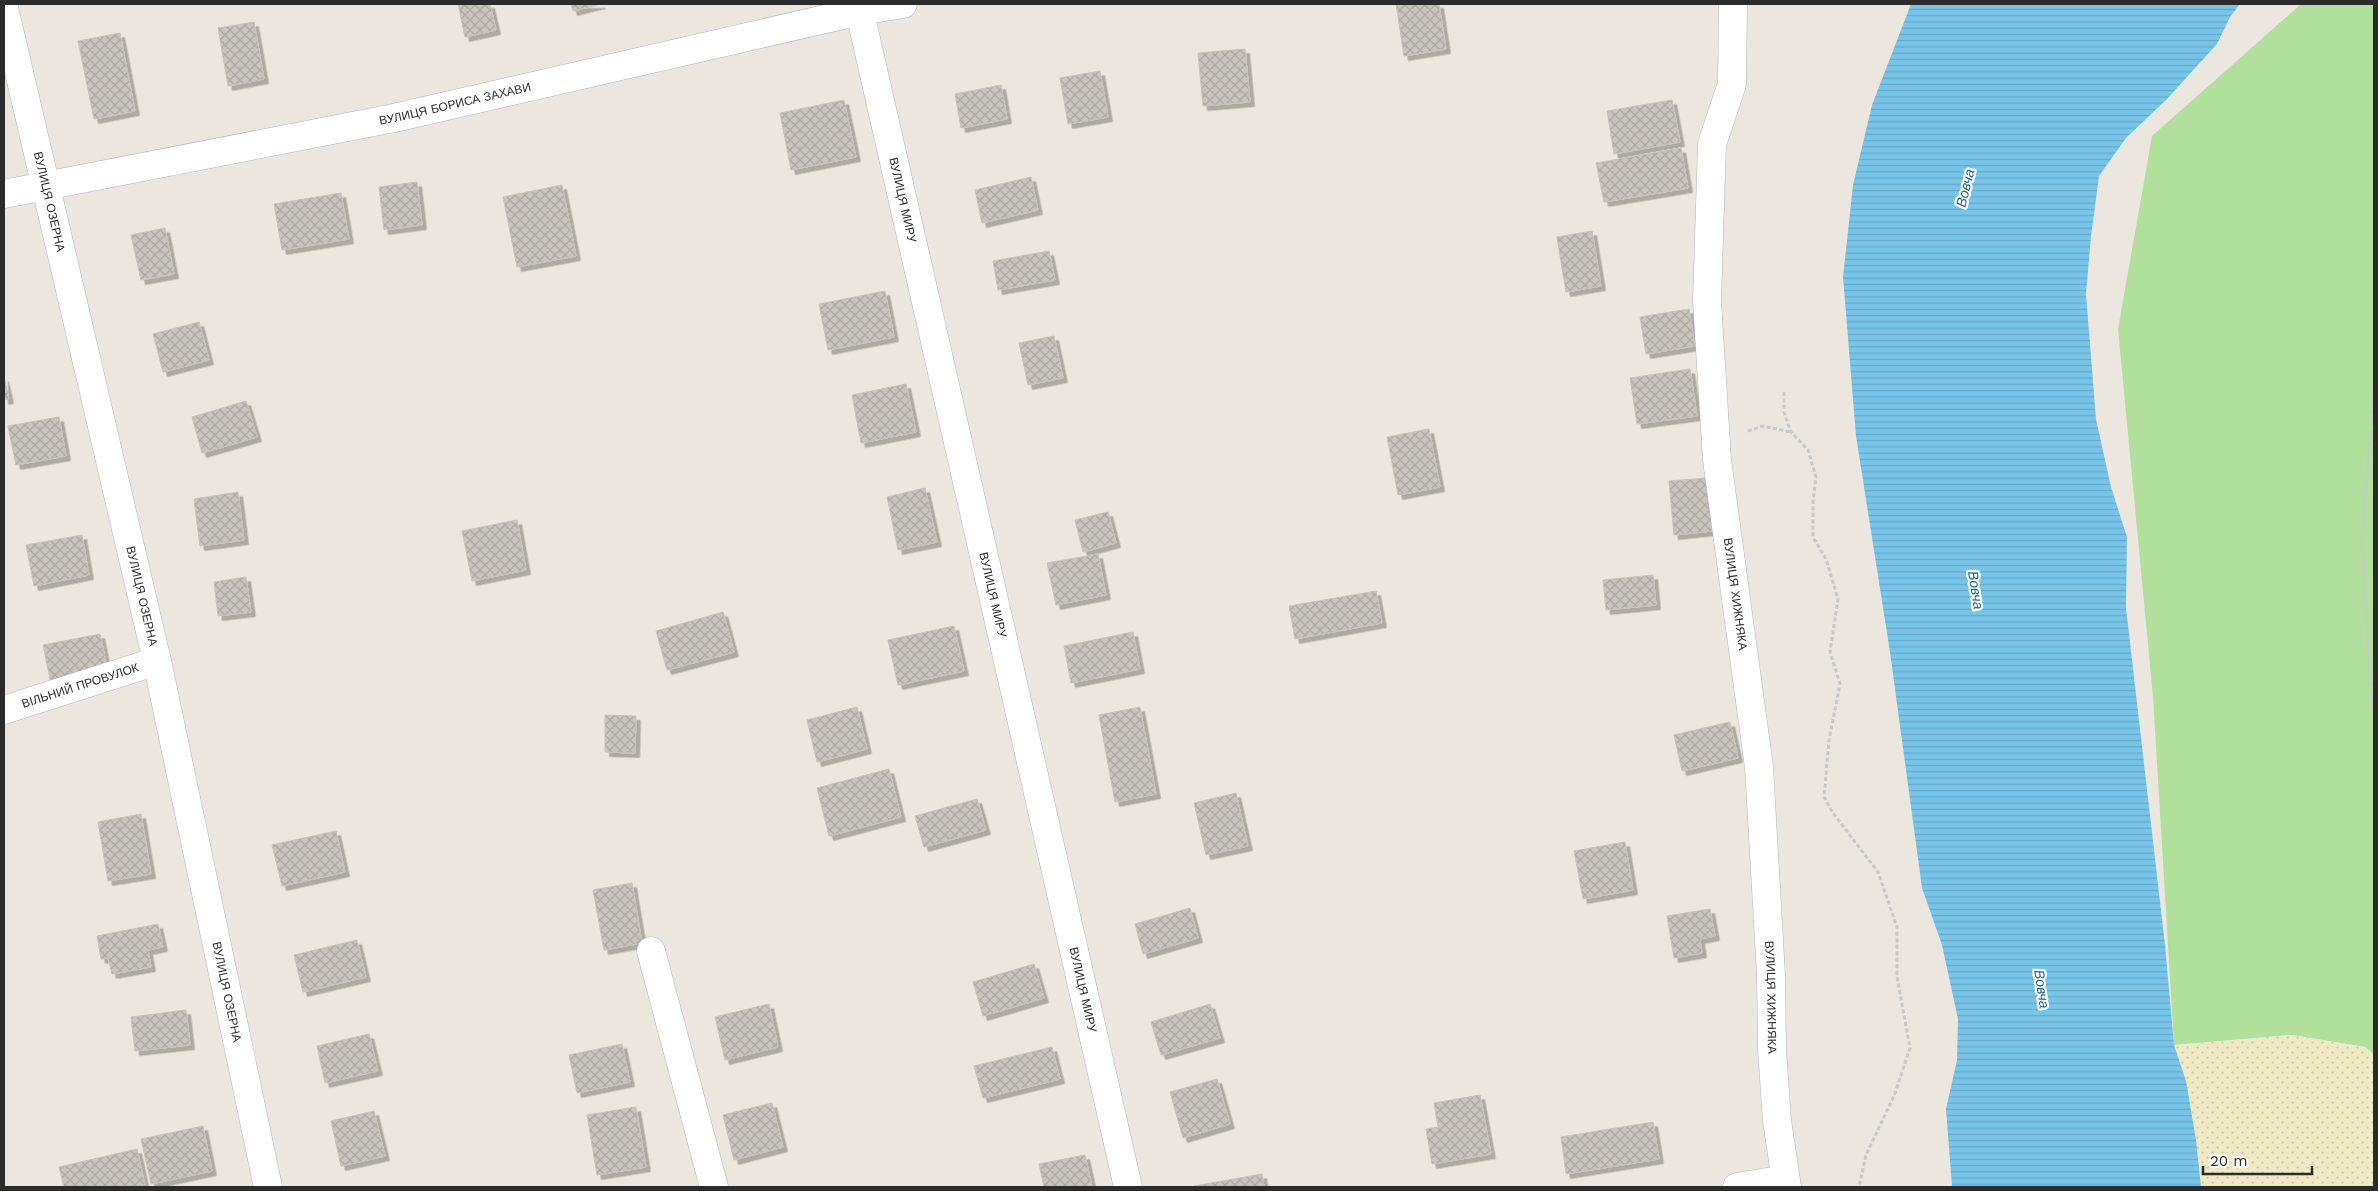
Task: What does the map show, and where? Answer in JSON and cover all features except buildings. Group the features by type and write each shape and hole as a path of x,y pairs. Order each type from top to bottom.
{"street":[{"name":"ВУЛИЦЯ БОРИСА ЗАХАВИ","path":"4,194 394,118 859,8 903,4"},
{"name":"ВУЛИЦЯ ХИЖНЯКА","path":"1733,4 1732,84 1712,144 1707,300 1717,460 1759,767 1772,1049 1777,1121 1786,1183"},
{"name":"ВУЛИЦЯ ОЗЕРНА","path":"4,8 44,185 158,661 268,1187"},
{"name":"ВУЛИЦЯ МИРУ","path":"859,8 1128,1187"},
{"name":"ВІЛЬНИЙ ПРОВУЛОК","path":"4,710 158,661"},
{"path":"651,951 714,1187"},
{"path":"1737,1187 1786,1183"}],"path":[{"path":"2374,384 2362,536 2370,686 2374,712"},
{"path":"1784,392 1784,412 1791,432 1808,450 1816,477 1813,501 1813,537 1826,559 1838,599 1830,652 1840,684 1829,740 1824,796 1833,813 1878,872 1897,926 1897,977 1910,1048 1894,1096 1866,1155 1859,1187"}],"green space":[{"path":"2301,4 2374,4 2374,1055 2365,1047 2292,1035 2174,1045 2153,697 2118,329 2152,136"}],"sand":[{"path":"2292,1035 2365,1047 2374,1055 2374,1187 2201,1187 2191,1115 2174,1045"}],"water":[{"name":"Вовча","path":"1911,4 2240,4 2230,17 2217,44 2167,99 2126,138 2099,176 2086,294 2096,419 2111,487 2127,537 2126,608 2165,945 2174,1045 2186,1081 2196,1140 2201,1187 1952,1187 1946,1109 1957,1060 1958,1019 1942,945 1922,888 1890,652 1856,436 1843,277 1853,185 1872,105"}]}
